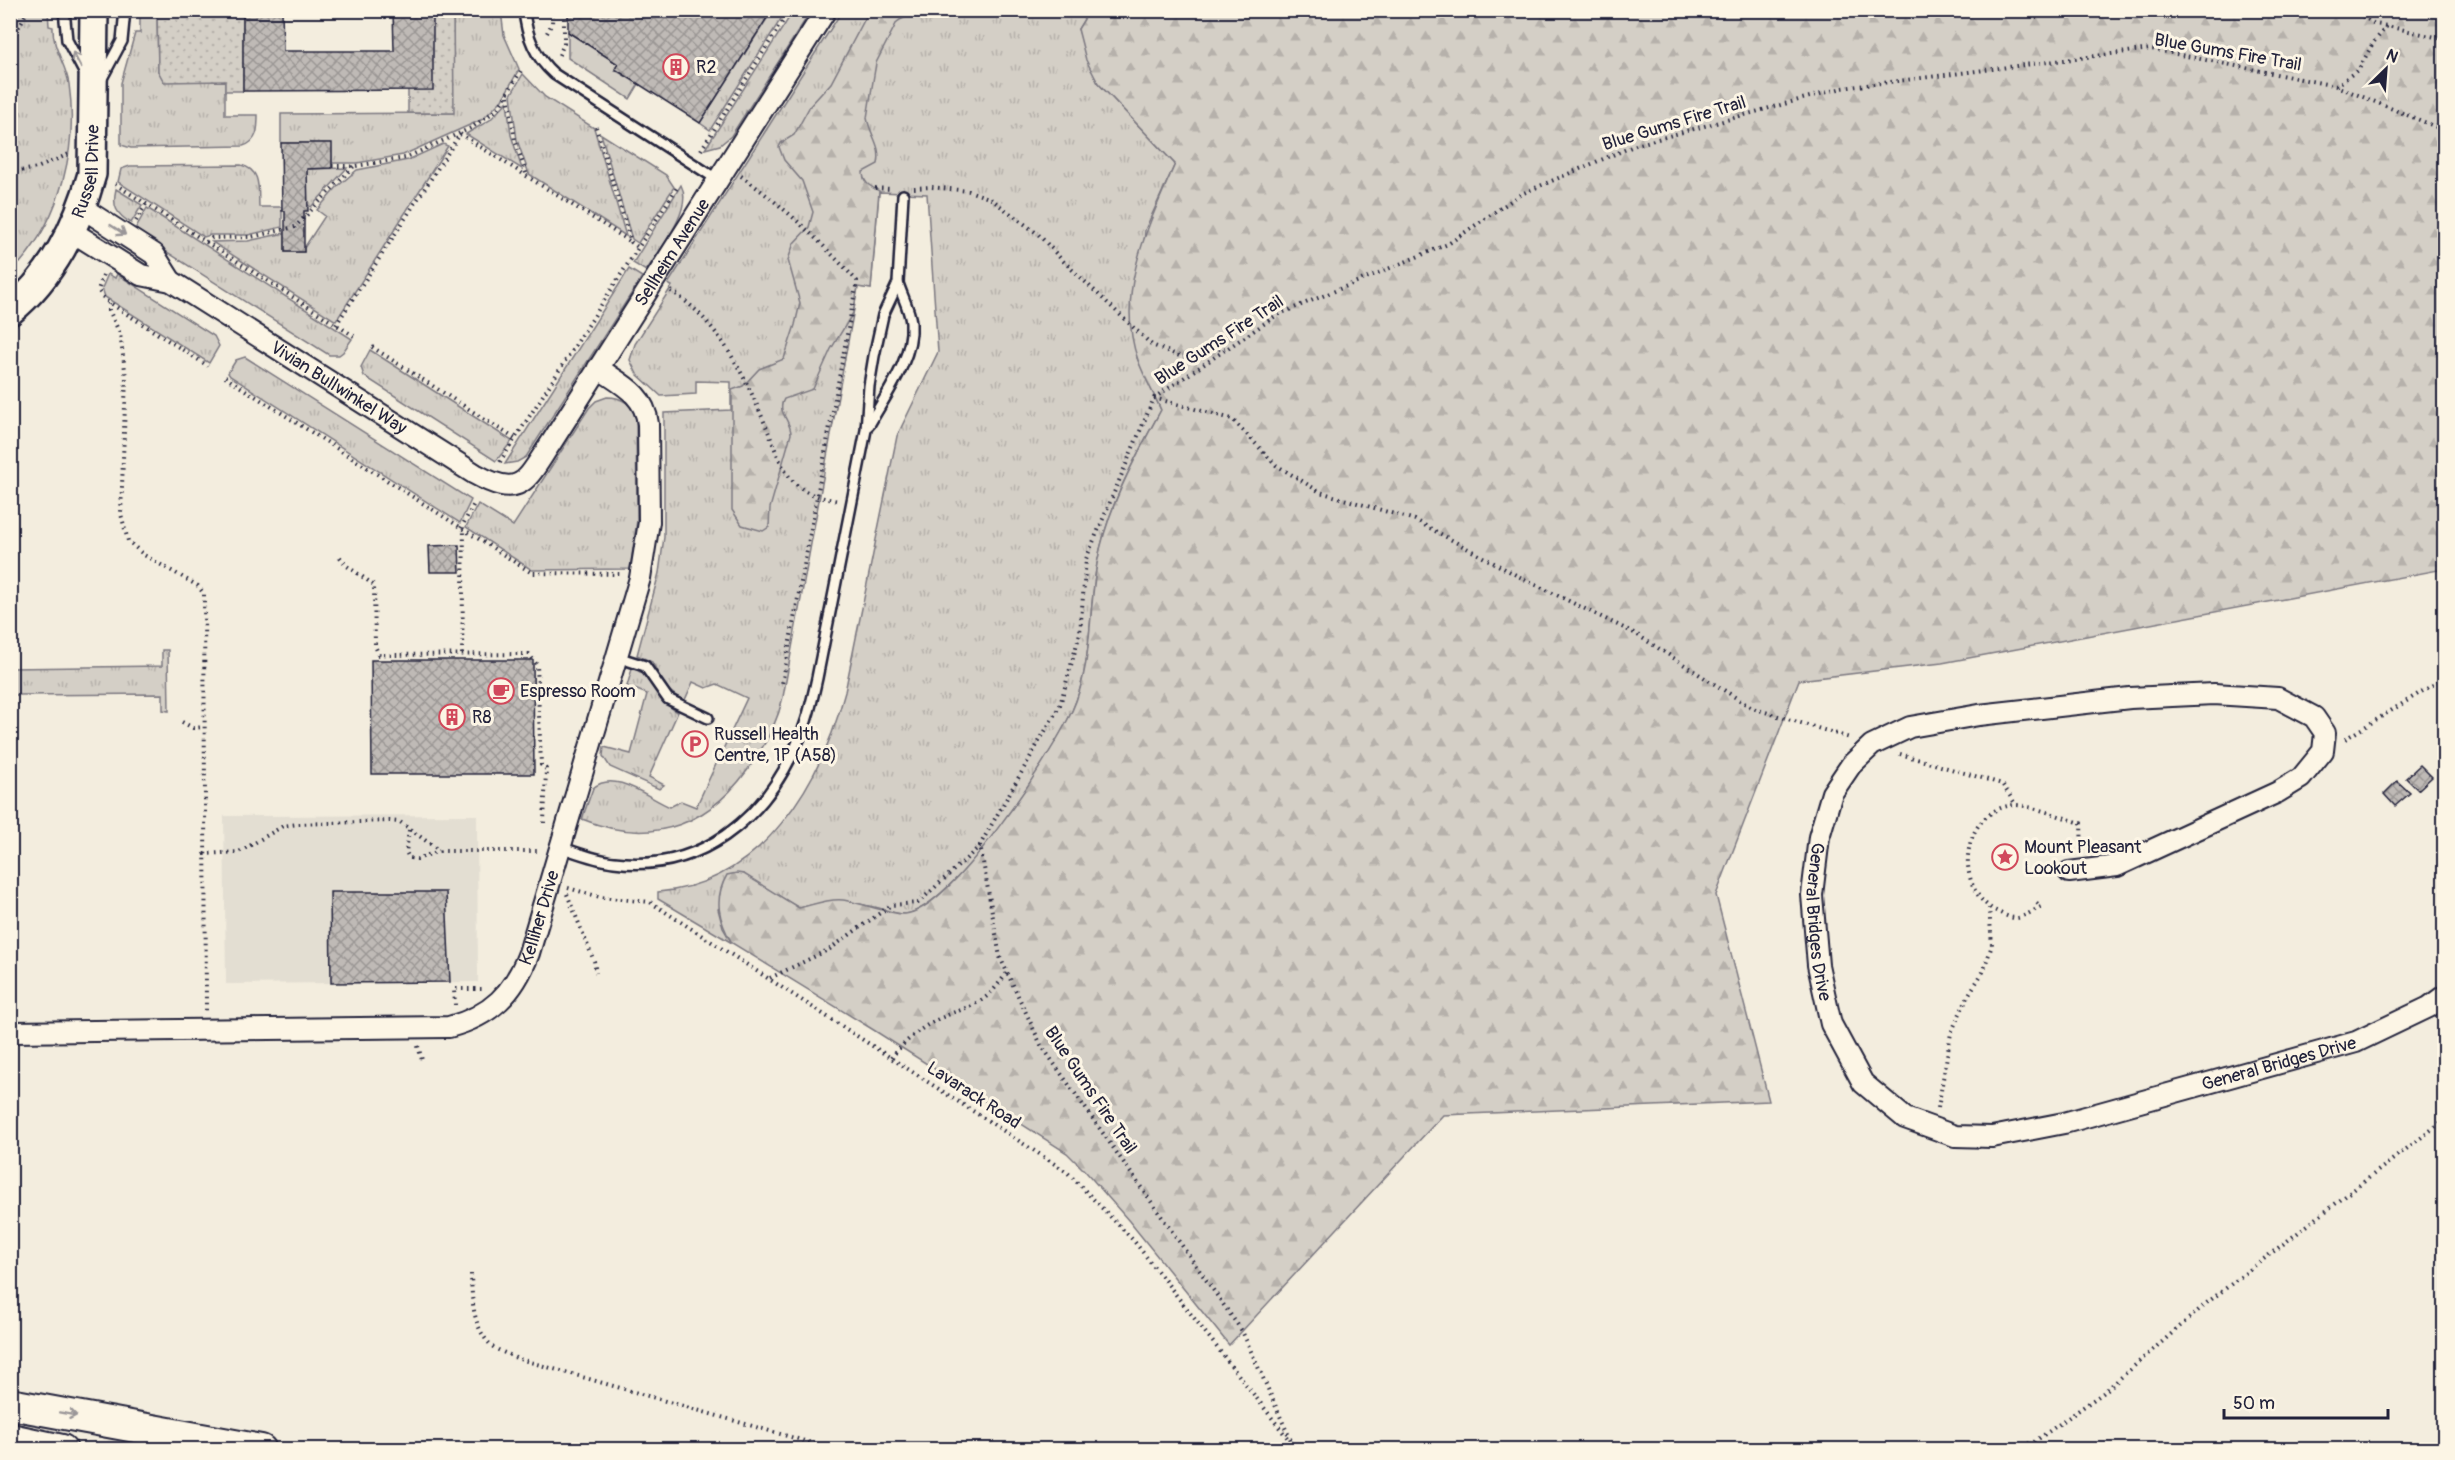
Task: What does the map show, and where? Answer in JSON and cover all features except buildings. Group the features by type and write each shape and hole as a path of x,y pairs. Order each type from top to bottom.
{"main road":[{"path":"10,1404 261,1449"},
{"path":"10,1439 62,1449"}],"street":[{"name":"Russell Drive","path":"10,311 56,259 76,219 92,174 94,10"},
{"name":"Sellheim Avenue","path":"510,486 522,483 529,476 826,10"},
{"name":"Vivian Bullwinkel Way","path":"76,219 154,254 171,281 468,470 488,482 510,486"},
{"name":"Kelliher Drive","path":"10,1032 440,1027 463,1023 495,1005 517,981 529,953 552,847 617,657 640,578 646,548 649,522 646,409 638,396 598,368"},
{"name":"General Bridges Drive","path":"2323,751 2325,733 2314,717 2278,698 2214,694 2130,698 1979,715 1910,727 1872,745 1851,765 1832,793 1819,837 1812,895 1818,965 1831,1024 1863,1083 1905,1118 1954,1136 1992,1137 2064,1123 2356,1042 2429,1007 2445,996"},
{"path":"2076,871 2117,866 2271,795 2301,778 2323,751"}],"lane":[{"path":"64,10 67,40 94,90 122,41 125,10"},
{"path":"524,10 533,47 554,74 723,173"},
{"path":"552,847 617,862 678,859 700,851 719,840 750,814 766,796 792,755 808,715 852,503 866,430 869,386 880,328 885,310 898,284 905,190"},
{"path":"866,430 903,363 909,344 910,319 898,284"},
{"path":"617,657 645,666 668,699 708,718"}],"path":[{"path":"10,44 28,10"},
{"path":"547,33 552,24 553,10"},
{"path":"559,55 564,44 564,10"},
{"path":"701,150 790,10"},
{"path":"2352,10 2375,24 2445,39"},
{"path":"2336,86 2359,69 2373,44 2387,26"},
{"name":"Blue Gums Fire Trail","path":"1293,1445 1242,1331 1041,1045 1000,957 980,845 1060,705 1080,633 1086,559 1154,398 1277,315 1448,244 1531,189 1636,145 1842,88 2151,49 2336,86 2445,130"},
{"path":"332,166 354,166 405,158 460,134 491,117 508,96 522,69"},
{"path":"508,96 515,140 527,177"},
{"path":"596,127 631,242"},
{"path":"460,134 639,248"},
{"path":"336,325 460,134"},
{"path":"10,173 42,167 71,153"},
{"path":"206,242 212,238 251,237 295,227 354,166"},
{"path":"723,173 793,216 821,241 856,281 783,684"},
{"path":"115,184 354,336"},
{"path":"501,462 678,186"},
{"path":"874,188 905,190 932,187 969,191 992,200 1038,234 1061,259 1152,345 1182,357 1229,347"},
{"path":"133,227 146,204"},
{"path":"10,261 20,267"},
{"path":"107,270 99,290 101,297 208,366"},
{"path":"668,289 697,310 721,341 751,391 786,471 798,485 817,497 852,503"},
{"path":"109,303 109,310 120,334 126,377 121,514 128,541 144,555 198,586 204,594 206,1014 217,1014"},
{"path":"372,347 517,440"},
{"path":"225,377 532,573 615,573 629,576"},
{"path":"1154,398 1232,419 1276,465 1320,492 1415,520 1518,576 1636,634 1752,708 2002,784 2016,805"},
{"path":"462,654 463,528 475,502"},
{"path":"340,557 347,566 374,585 375,646 379,655 529,654 537,665 541,765 546,769 544,824"},
{"path":"2323,751 2445,678"},
{"path":"182,722 194,728 204,727"},
{"path":"2037,903 2041,907 2017,918 2002,914 1989,907 1971,884 1967,869 1969,847 1978,826 1989,816 2016,805 2081,823 2076,871"},
{"path":"204,854 239,852 282,826 388,821 399,822 440,851"},
{"path":"409,829 405,852 409,858 417,859 440,851 534,852"},
{"path":"770,979 830,949 891,905 918,903 980,845"},
{"path":"540,857 552,847"},
{"name":"Lavarack Road","path":"596,973 594,961 566,887 600,897 650,902 1067,1172 1134,1241 1298,1449"},
{"path":"1935,1130 1951,1033 1969,994 1983,972 1992,945 1989,907"},
{"path":"891,1058 906,1040 924,1028 942,1017 971,1007 988,996 1008,972"},
{"path":"455,1008 454,989 484,989"},
{"path":"2005,1449 2034,1442 2103,1393 2208,1302 2445,1120"},
{"path":"471,1274 472,1297 478,1328 492,1346 500,1350 527,1361 836,1449"}],"shaded area":[{"path":"477,815 478,982 226,984 224,816"}],"green space":[{"path":"794,10 811,11 731,136 720,145 705,149"},
{"path":"10,11 48,11 49,26 53,27 53,35 69,84 71,108 68,156 56,202 46,224 20,263 10,259"},
{"path":"140,11 157,11 158,71 225,81 225,115 258,115 257,129 252,141 243,146 131,148 121,145 121,83 135,33 140,33"},
{"path":"157,11 243,11 243,91 225,91 225,81 164,82 158,71"},
{"path":"433,11 453,11 454,113 408,113 408,90"},
{"path":"453,11 501,11 504,35 519,69 502,100 483,119 403,155 357,163 332,163 331,143 281,143 281,114 453,113"},
{"path":"772,11 786,11 710,130 700,123"},
{"path":"842,11 1089,11 1078,29 1098,83 1175,164 1145,230 1137,358 1161,410 1132,465 1107,523 1094,582 1087,657 1079,693 1061,732 999,827 948,887 925,906 905,914 857,903 821,903 799,908 758,884 718,909 723,928 732,943 658,899 658,892 695,885 728,870 757,849 782,823 803,793 820,761 834,726 845,692 897,436 938,352 927,194 879,192 871,289 858,287 783,697 772,730 760,752 739,781 721,800 701,814 680,824 658,830 634,831 609,828 582,819 593,788 602,783 621,783 670,807 681,801 696,807 747,698 717,684 706,688 693,682 684,702 666,688 652,662 637,655 659,573 664,537 664,413 731,410 731,382 696,381 696,394 661,396 637,374 630,360 635,344 672,286 668,284"},
{"path":"869,11 930,11 897,22 876,63 867,118 879,158 878,164 863,172 866,182 879,191 871,289 858,287 853,313 831,349 813,389 784,399 782,408 791,434 770,508 769,527 763,531 742,525 732,510 732,390 743,386 759,369 784,359 800,303 788,260 794,243 809,227 813,212 802,181 784,160 779,147 781,143 794,135 810,106 831,83"},
{"path":"1089,11 2444,11 2444,569 1942,663 1799,680 1716,895 1769,1101 1443,1115 1229,1345 1129,1221 1067,1153 732,943 719,910 720,893 727,875 737,873 744,874 799,908 838,900 905,914 925,906 948,887 999,827 1044,760 1072,711 1084,675 1094,582 1107,523 1141,447 1161,410 1138,360 1132,335 1130,310 1132,284 1138,259 1175,164 1098,83 1086,60 1078,29"},
{"path":"568,32 618,64 615,70 639,84 630,99 568,58"},
{"path":"523,74 545,97 594,128 626,236 529,174 517,140 511,95"},
{"path":"507,102 511,135 522,169 466,134 490,120"},
{"path":"601,134 666,175 674,187 638,243 632,239"},
{"path":"443,144 448,146 336,321 212,242 248,241 285,233 285,252 304,252 304,248 325,216 317,210 338,186 357,170 408,160"},
{"path":"241,165 253,171 256,176 259,207 282,207 282,227 248,235 204,237 118,182 121,169 130,166"},
{"path":"347,168 311,207 307,204 307,169"},
{"path":"681,185 684,195 679,217 646,271 633,263"},
{"path":"116,189 142,205 131,223 116,209"},
{"path":"147,208 352,339 339,355 329,355 134,231"},
{"path":"629,269 642,277 526,457 517,462 505,464"},
{"path":"108,274 115,278 117,274 214,336 219,346 209,363 105,297 102,288"},
{"path":"370,350 512,441 496,461 364,376 361,367"},
{"path":"245,357 471,500 460,523 230,376 228,373 236,360"},
{"path":"607,397 626,402 636,418 637,520 630,569 532,570 466,527 478,504 513,526 589,408 596,401"},
{"path":"162,650 168,650 169,711 163,710 163,694 11,695 11,668 162,666"},
{"path":"632,669 643,675 664,701 678,712 649,777 664,785 659,789 610,767 603,756 604,747 631,754 647,694 627,686"}],"place":[{"name":"R2","path":"676,67"},
{"name":"Espresso Room","path":"501,691"},
{"name":"R8","path":"452,717"},
{"name":"Russell Health Centre, 1P (A58)","path":"695,744"},
{"name":"Mount Pleasant Lookout","path":"2005,857"}]}
